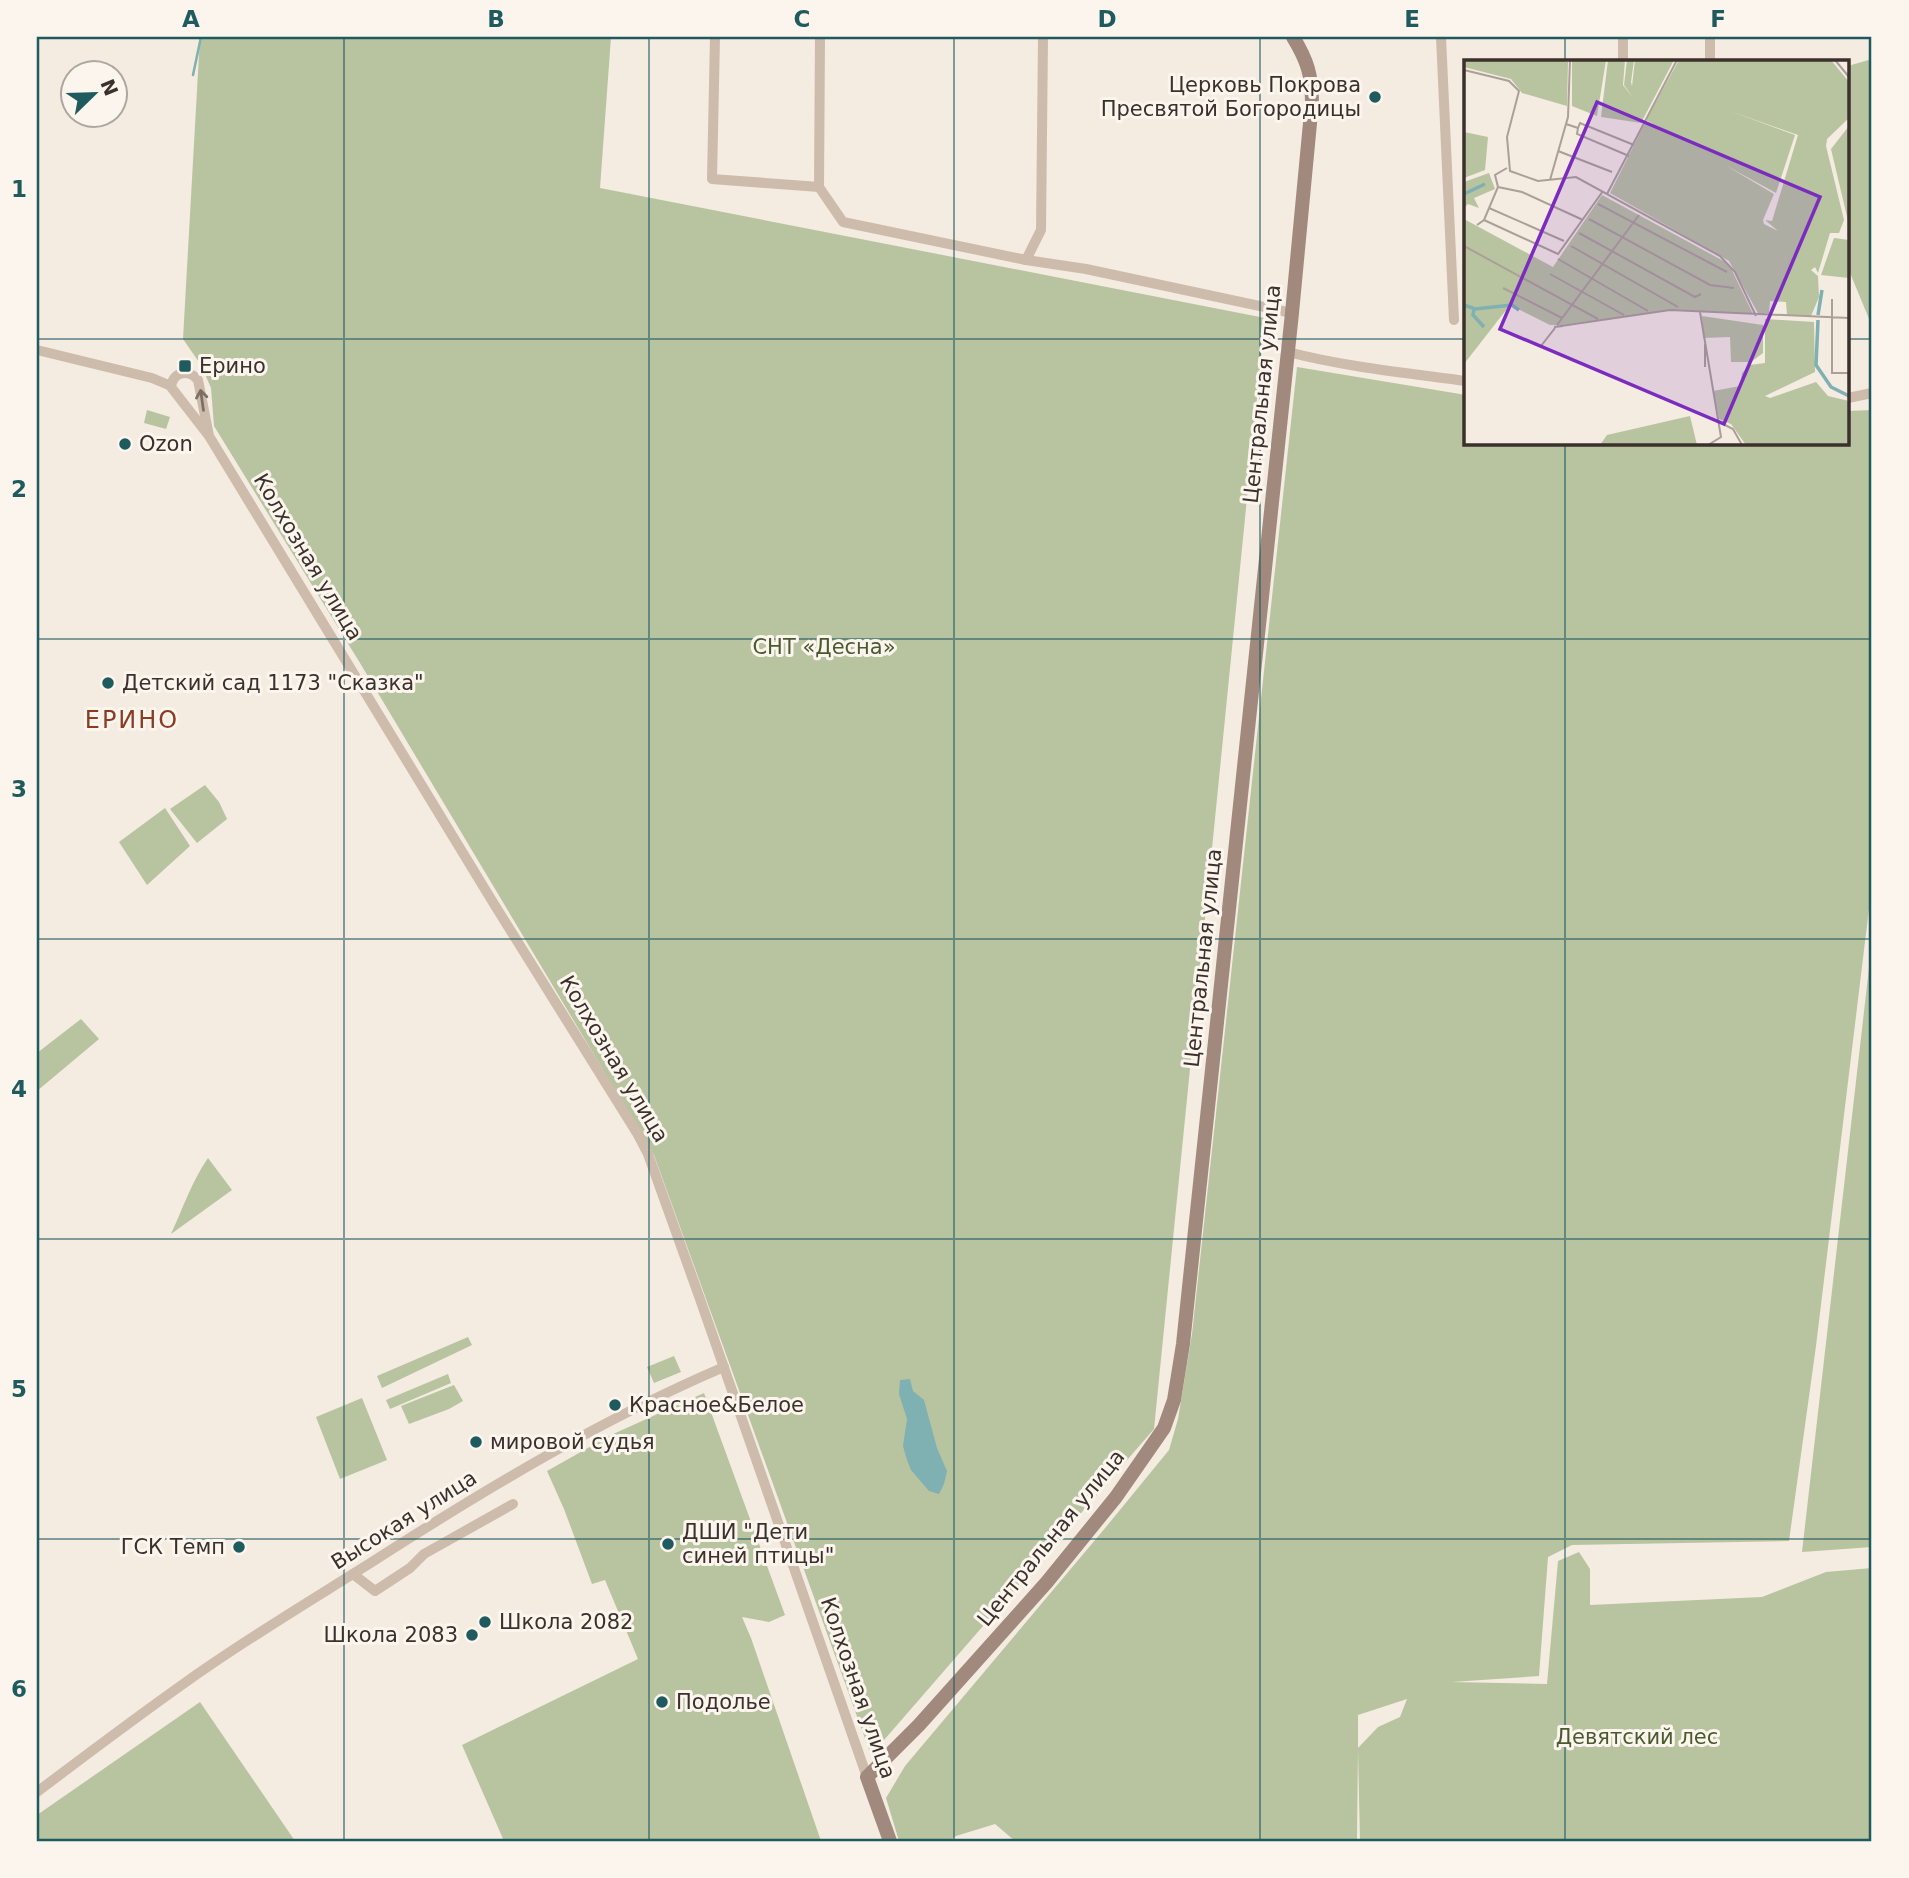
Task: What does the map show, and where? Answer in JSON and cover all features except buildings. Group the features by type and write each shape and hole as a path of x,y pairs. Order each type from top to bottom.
{"street":[{"path":"715,37 712,179 819,187"},
{"path":"820,37 819,187 843,222 1026,260 1086,269 1292,313"},
{"path":"1026,260 1041,230 1043,37"},
{"name":"Центральная улица","path":"867,1777 919,1725 1047,1582 1116,1497 1164,1428 1174,1400 1183,1344 1312,102 1312,81 1307,63 1293,37"},
{"path":"1441,37 1454,320"},
{"path":"1623,37 1623,60"},
{"path":"1710,37 1710,60"},
{"path":"37,350 125,370 171,386"},
{"path":"1288,352 1360,366 1464,381"},
{"name":"Колхозная улица","path":"209,436 198,380 192,374 181,373 174,378 171,386 209,436 648,1154 890,1841"},
{"path":"1850,398 1872,393"},
{"name":"Высокая улица","path":"37,1792 187,1681 438,1520 544,1458 666,1393 724,1367"},
{"path":"353,1574 375,1591 410,1568 424,1554 513,1504"}],"green space":[{"name":"СНТ «Десна»","path":"200,37 611,37 600,188 1265,318 1154,1429 871,1755 654,1155 360,663 214,426 211,388 201,365 183,339"},
{"path":"1872,59 1872,326 1850,273 1850,65"},
{"name":"Девятский лес","path":"1297,367 1464,395 1464,444 1850,444 1850,411 1872,410 1872,884 1816,1346 1789,1541 1572,1545 1548,1557 1539,1676 1452,1682 1547,1684 1558,1561 1579,1552 1590,1569 1590,1605 1762,1597 1826,1572 1872,1568 1872,1841 1360,1841 1358,1750 1357,1841 1015,1841 995,1824 956,1836 950,1841 899,1841 886,1798 905,1766 1169,1450 1178,1419 1192,1334","holes":["1407,1699 1400,1717 1378,1727 1358,1748 1358,1715"]},
{"path":"147,410 170,417 166,429 144,423"},
{"path":"205,785 219,802 227,819 197,843 170,809"},
{"path":"165,808 190,846 147,885 119,842"},
{"path":"1872,942 1872,1547 1802,1552"},
{"path":"81,1019 99,1039 37,1091 37,1053"},
{"path":"208,1158 232,1190 171,1234 192,1185"},
{"path":"468,1337 472,1345 382,1388 377,1376"},
{"path":"674,1356 681,1372 654,1383 647,1367"},
{"path":"448,1374 451,1383 390,1409 386,1400"},
{"path":"454,1385 463,1401 409,1424 401,1406"},
{"path":"704,1393 785,1615 769,1622 742,1617 821,1841 504,1841 462,1745 638,1659 605,1580 592,1584 547,1471 611,1435"},
{"path":"362,1398 387,1460 340,1479 316,1417"},
{"path":"200,1702 295,1841 37,1841 37,1815"}],"water":[{"path":"910,1379 913,1391 924,1400 937,1448 947,1471 939,1494 929,1491 911,1470 903,1446 907,1419 899,1394 900,1380"}],"waterway":[{"path":"193,75 201,37"}],"place":[{"name":"Церковь Покрова Пресвятой Богородицы","path":"1375,97"},
{"name":"Ерино","path":"185,366"},
{"name":"Ozon","path":"125,444"},
{"name":"Детский сад 1173 \"Сказка\"","path":"108,683"},
{"name":"Красное&Белое","path":"615,1405"},
{"name":"мировой судья","path":"476,1442"},
{"name":"ДШИ \"Дети синей птицы\"","path":"668,1544"},
{"name":"ГСК Темп","path":"239,1547"},
{"name":"Школа 2082","path":"485,1622"},
{"name":"Школа 2083","path":"472,1635"},
{"name":"Подолье","path":"662,1702"}],"district":[{"name":"ЕРИНО","path":"132,720"}]}
